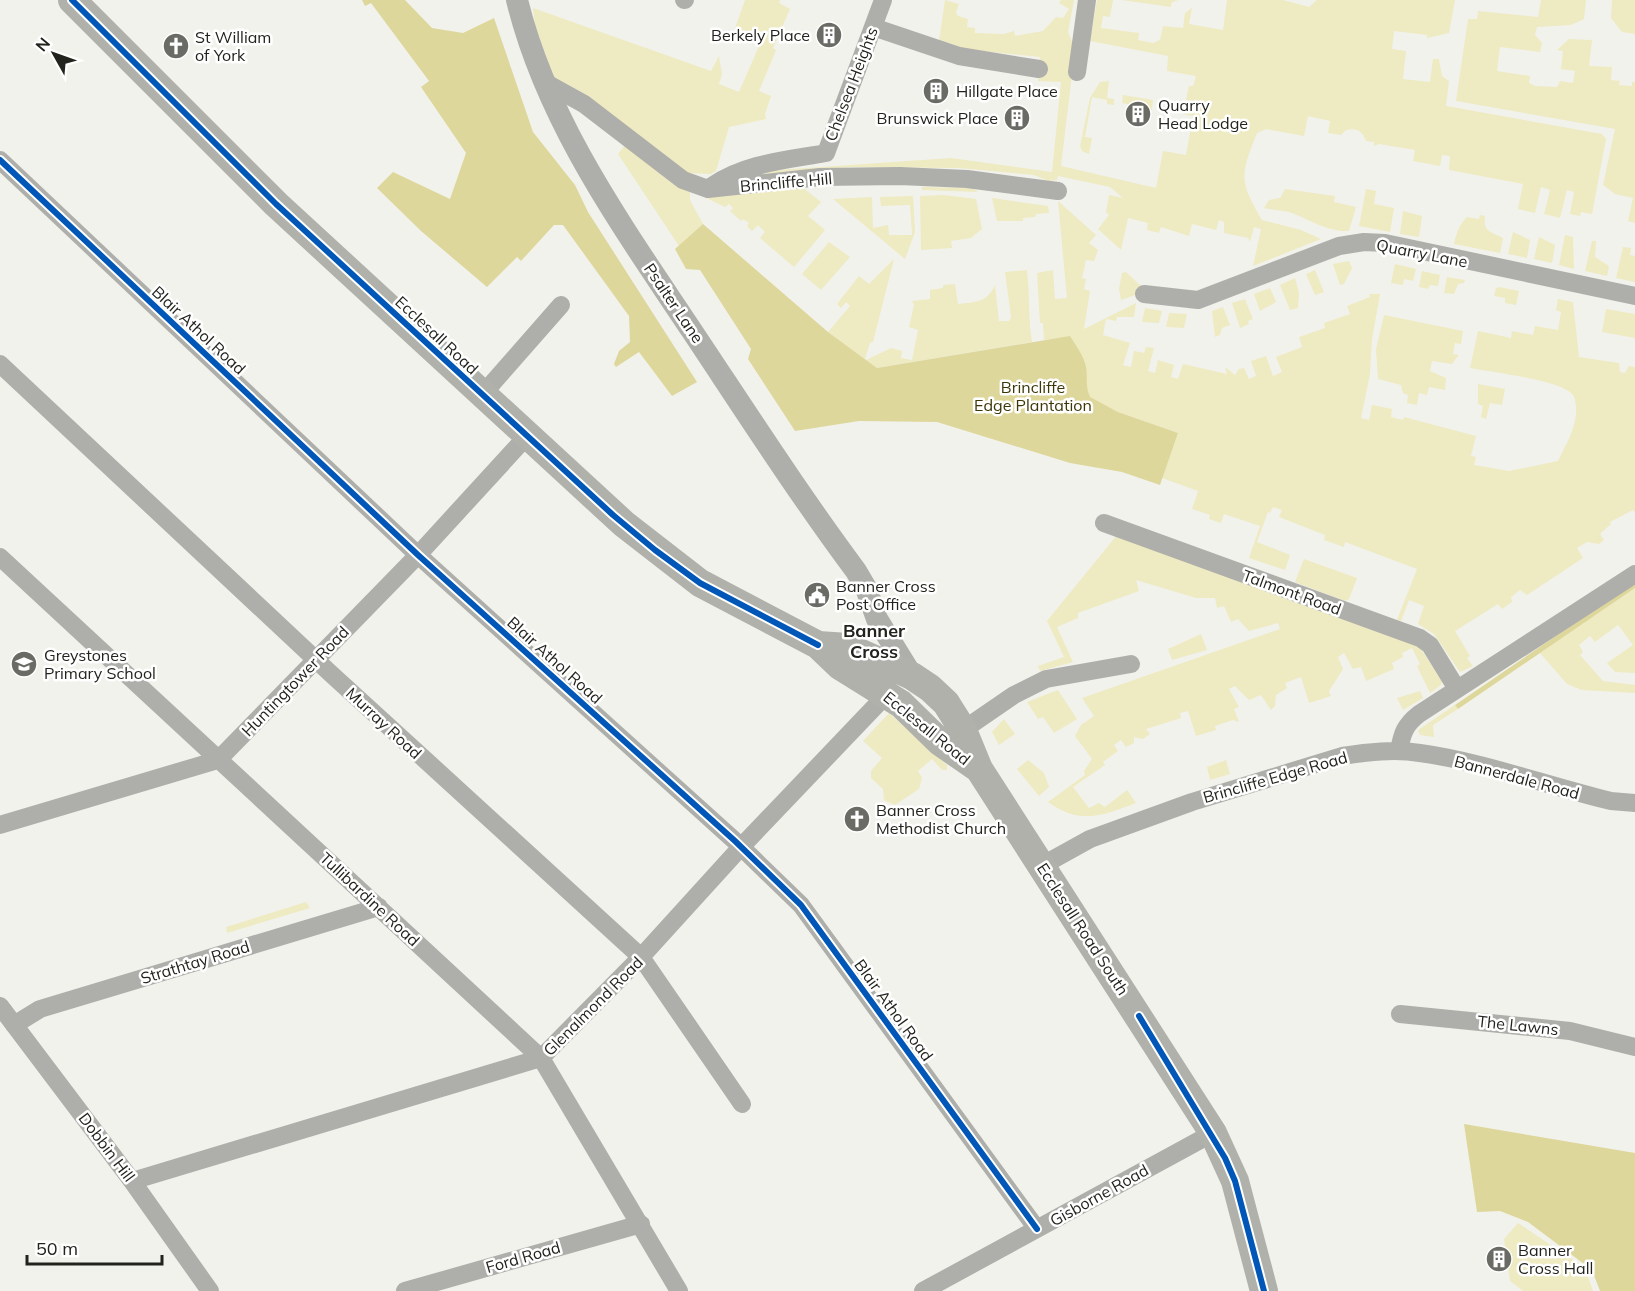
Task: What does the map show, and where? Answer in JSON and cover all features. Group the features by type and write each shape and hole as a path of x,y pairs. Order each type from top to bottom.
{"main road":[{"name":"Ecclesall Road","path":"72,0 259,188 613,515 671,563 711,589 818,645 840,666 901,704 940,742 979,769"},
{"name":"Ecclesall Road","path":"818,645 848,647 912,676 946,703"},
{"name":"Ecclesall Road South","path":"946,703 963,730 979,769 1043,865 1213,1133 1235,1181 1264,1291"}],"street":[{"name":"Psalter Lane","path":"517,0 523,25 564,127 623,226 866,588 890,611 946,703"},
{"name":"Chelsea Heights","path":"708,189 726,176 747,168 826,153 883,0"},
{"path":"1077,72 1087,0"},
{"path":"873,27 959,57 1039,69"},
{"name":"Brincliffe Hill","path":"546,83 584,104 683,180 708,189 820,177 900,176 967,179 1058,191"},
{"name":"Blair Athol Road","path":"0,160 418,555 741,847 801,905 1037,1229"},
{"name":"Quarry Lane","path":"1144,294 1198,300 1339,246 1364,242 1385,243 1635,296"},
{"path":"482,395 561,305"},
{"name":"Murray Road","path":"0,364 316,659 641,957 742,1104"},
{"name":"Huntingtower Road","path":"0,825 218,760 418,555 527,436"},
{"name":"Talmont Road","path":"1104,524 1420,638 1430,645 1457,689"},
{"name":"Tullibardine Road","path":"0,557 541,1058 679,1291"},
{"path":"1399,751 1401,734 1407,724 1635,574"},
{"name":"Psalter Lane","path":"866,588 877,620 951,734 979,769"},
{"path":"963,730 1014,695 1047,679 1131,664"},
{"name":"Glenalmond Road","path":"132,1181 541,1058 641,957 741,847 886,694"},
{"name":"Bannerdale Road","path":"1399,751 1467,762 1555,788 1611,801 1635,803"},
{"name":"Brincliffe Edge Road","path":"1043,865 1090,839 1192,802 1342,756 1399,751"},
{"name":"Strathtay Road","path":"14,1025 40,1009 379,908"},
{"name":"Dobbin Hill","path":"0,1006 132,1181 210,1291"},
{"name":"The Lawns","path":"1400,1014 1570,1031 1635,1047"},
{"name":"Gisborne Road","path":"923,1291 1213,1133"},
{"name":"Ford Road","path":"405,1291 640,1224"}],"shaded area":[{"path":"745,0 780,0 779,3 790,9 773,48 776,50 759,91 771,96 765,114 766,119 729,127 716,171 711,174 686,173 552,77 535,25 533,8 711,71 719,56 722,74 719,84 739,92 760,44 735,28"},
{"path":"945,0 959,4 956,12 958,16 968,19 967,27 975,28 975,33 1004,34 1014,31 1015,36 1043,31 1056,17 1063,18 1069,9 1059,3 1061,0 1074,0 1068,32 1075,49 1061,166 1156,188 1163,151 1186,155 1193,116 1183,114 1189,86 1193,86 1196,76 1167,71 1168,56 1090,41 1097,0 1113,0 1110,17 1103,16 1101,28 1139,33 1138,40 1153,43 1160,40 1163,26 1183,28 1185,13 1192,8 1189,24 1223,30 1227,0 1283,0 1309,7 1317,0 1455,0 1449,33 1427,38 1427,35 1394,31 1392,49 1406,51 1403,79 1430,82 1433,59 1439,59 1442,76 1449,81 1446,106 1602,134 1606,139 1592,214 1581,212 1580,216 1570,214 1574,192 1567,190 1560,218 1544,214 1550,190 1541,187 1535,213 1518,209 1523,184 1449,170 1450,156 1442,155 1440,166 1413,161 1415,150 1379,144 1374,146 1374,142 1366,141 1361,132 1353,129 1346,130 1341,135 1328,133 1330,121 1308,116 1304,136 1266,129 1257,133 1247,159 1244,178 1249,196 1262,220 1301,230 1321,239 1253,266 1261,229 1254,227 1250,242 1248,238 1224,233 1224,222 1219,220 1216,230 1192,224 1189,236 1161,227 1159,233 1147,230 1148,223 1128,218 1121,250 1098,229 1109,215 1106,212 1109,195 1123,198 1110,187 1058,176 1057,180 1048,181 1034,175 959,168 850,167 762,174 764,171 951,158 1052,172 1061,82 1038,81 1040,57 952,48 953,44 939,41"},
{"path":"1122,0 1178,0 1171,3 1171,7"},
{"path":"1541,0 1586,0 1584,19 1571,25 1537,27 1535,35 1542,43 1540,52 1500,47 1497,71 1530,76 1529,83 1535,86 1557,87 1560,81 1573,83 1575,71 1561,69 1563,51 1557,50 1569,39 1592,40 1589,66 1612,67 1611,80 1620,81 1619,85 1632,86 1632,82 1635,82 1635,223 1628,221 1633,198 1615,194 1603,185 1615,129 1456,101 1468,19 1477,19 1478,11 1538,17"},
{"path":"1612,0 1635,0 1635,34 1622,32 1611,18"},
{"path":"1109,81 1107,98 1114,99 1114,105 1107,104 1107,100 1092,97 1085,137 1092,138 1089,154 1082,151 1080,146 1090,98 1100,82"},
{"path":"1123,95 1153,100 1152,110 1122,103"},
{"path":"625,145 690,191 690,200 703,224 679,246 618,154"},
{"path":"802,187 821,202 808,216 825,230 794,267 760,238 765,232 758,225 752,231 747,226 749,223 743,219 741,221 730,211 733,208 729,204 725,207 700,195"},
{"path":"922,187 972,188 978,192 922,190"},
{"path":"1285,189 1335,196 1334,202 1356,207 1349,231 1333,229 1289,212 1264,208 1269,200 1280,198"},
{"path":"1366,189 1376,191 1374,204 1394,208 1390,232 1359,226"},
{"path":"943,195 976,199 982,229 971,238 951,241 952,248 921,250 920,196"},
{"path":"913,196 915,232 905,259 833,199 872,197 873,228 888,225 889,235 912,235 910,205 881,206 880,197"},
{"path":"992,198 1048,206 1049,213 1023,218 1023,221 997,221"},
{"path":"1058,201 1096,235 1089,243 1098,250 1094,261 1086,260 1082,278 1086,279 1084,289 1090,291 1084,329 1136,303 1134,317 1117,317 1116,321 1106,319 1103,335 1130,343 1123,365 1131,367 1134,351 1144,353 1146,347 1154,348 1148,371 1155,373 1158,360 1174,365 1171,377 1178,379 1183,364 1227,374 1225,367 1235,375 1239,369 1244,368 1249,379 1256,376 1251,361 1266,356 1273,376 1282,372 1276,357 1302,347 1299,337 1325,328 1324,323 1350,314 1347,306 1370,297 1369,294 1380,294 1372,339 1370,374 1361,418 1369,420 1372,405 1392,409 1391,417 1403,420 1404,417 1476,436 1471,456 1476,457 1474,465 1509,471 1558,461 1575,422 1576,407 1573,395 1555,385 1541,381 1470,368 1478,331 1511,338 1512,331 1533,335 1535,326 1558,330 1561,312 1556,310 1558,299 1573,302 1579,357 1619,363 1620,372 1625,373 1629,366 1635,367 1635,513 1633,510 1610,522 1611,524 1600,534 1604,540 1599,544 1587,542 1577,548 1583,558 1527,595 1520,590 1511,597 1512,602 1502,609 1498,604 1455,631 1470,656 1467,658 1473,666 1460,672 1434,634 1418,624 1424,606 1409,600 1401,621 1397,620 1417,569 1345,542 1344,547 1324,540 1325,535 1279,517 1282,510 1273,507 1270,513 1268,512 1257,542 1290,555 1285,570 1249,558 1260,526 1224,514 1221,523 1209,519 1210,515 1192,509 1198,491 1162,478 1178,433 1118,412 1089,397 1085,385 1086,368 1070,337 1044,340 1043,323 1040,323 1037,273 1053,270 1055,299 1067,298"},
{"path":"1403,211 1422,216 1419,237 1400,234"},
{"path":"1480,215 1485,216 1485,226 1489,231 1503,238 1500,253 1454,244 1464,220 1467,217 1479,219"},
{"path":"1513,232 1530,240 1527,258 1508,254"},
{"path":"1565,235 1573,237 1574,269 1559,265"},
{"path":"1539,237 1555,245 1552,263 1534,259"},
{"path":"1592,241 1596,241 1595,257 1609,266 1607,276 1585,271"},
{"path":"829,242 850,257 821,290 802,274"},
{"path":"1623,247 1631,248 1630,255 1635,256 1635,282 1616,278"},
{"path":"894,259 873,342 870,343 865,359 828,332 850,306 846,302 841,308 837,304 859,276 869,284"},
{"path":"1349,261 1352,268 1344,284 1340,285 1333,264"},
{"path":"1395,264 1416,269 1413,281 1404,279 1403,285 1391,283"},
{"path":"1027,270 1032,342 877,368 866,360 891,348 902,351 901,358 912,360 918,330 909,327 914,305 912,301 930,299 930,290 943,288 943,285 955,284 958,304 975,302 984,298 995,285 999,321 1009,321 1011,317 1005,272"},
{"path":"1315,270 1324,292 1315,295 1306,274"},
{"path":"1422,271 1440,275 1438,286 1430,285 1428,289 1419,287"},
{"path":"1126,272 1140,285 1138,294 1121,300 1119,289 1122,273"},
{"path":"1447,277 1465,280 1464,283 1458,284 1454,294 1444,293"},
{"path":"1295,278 1299,293 1298,308 1290,310 1280,285"},
{"path":"1270,288 1276,302 1260,311 1254,294"},
{"path":"1496,288 1519,291 1516,305 1505,303 1505,298 1494,296"},
{"path":"1245,299 1253,319 1248,321 1249,324 1240,328 1232,303"},
{"path":"1223,307 1230,325 1222,328 1220,335 1215,337 1212,311"},
{"path":"1145,308 1162,311 1159,323 1142,322"},
{"path":"1606,309 1635,314 1635,338 1602,332"},
{"path":"1169,313 1187,314 1184,328 1166,327"},
{"path":"1384,315 1463,331 1461,344 1455,343 1453,354 1459,355 1452,364 1432,361 1430,371 1446,378 1445,390 1429,387 1427,395 1419,393 1417,405 1407,403 1408,395 1403,393 1401,385 1378,379 1376,349"},
{"path":"1478,384 1505,389 1502,405 1490,403 1486,419 1481,417 1483,406 1478,404"},
{"path":"1117,535 1413,642 1421,649 1442,681 1441,685 1430,693 1417,666 1420,664 1412,648 1402,653 1403,657 1392,663 1394,669 1366,681 1361,667 1353,669 1344,653 1338,657 1343,669 1329,691 1331,696 1309,703 1301,677 1285,683 1287,688 1276,695 1275,706 1271,710 1261,695 1249,700 1235,686 1229,689 1239,707 1234,709 1239,722 1233,720 1215,726 1216,730 1196,736 1188,711 1180,713 1181,718 1146,729 1150,734 1143,739 1134,737 1134,743 1126,747 1121,740 1114,745 1118,751 1103,762 1105,765 1073,787 1089,808 1099,803 1105,807 1127,790 1136,803 1112,812 1091,816 1070,814 1048,802 1085,775 1084,771 1092,759 1075,736 1081,725 1094,716 1082,698 1280,629 1278,623 1249,631 1238,619 1231,622 1224,606 1217,608 1215,598 1196,598 1136,580 1139,591 1078,613 1078,618 1057,627 1073,662 1040,671 1038,666 1064,657 1047,621"},
{"path":"1304,559 1357,578 1349,599 1345,601 1295,582"},
{"path":"1635,588 1635,673 1615,672 1607,663 1633,645 1618,625 1595,642 1590,636 1579,645 1583,652 1580,655 1603,681 1635,685 1635,693 1582,690 1567,684 1540,653"},
{"path":"1201,634 1207,650 1172,660 1168,649"},
{"path":"1058,690 1077,719 1054,733 1043,717 1038,719 1027,702"},
{"path":"1420,691 1423,698 1403,710 1397,698"},
{"path":"1455,705 1458,709 1433,725 1434,737 1420,735 1418,730"},
{"path":"889,713 947,765 947,770 942,770 932,759 918,771 922,778 919,789 895,805 884,800 883,789 871,778 871,771 882,758 863,741"},
{"path":"1004,719 1015,734 999,745 992,732"},
{"path":"1028,760 1044,773 1049,787 1039,796 1017,769"},
{"path":"1226,760 1230,774 1210,780 1207,767"},
{"path":"306,902 310,908 227,933 226,927"},
{"path":"1518,1223 1585,1268 1593,1291 1523,1291 1510,1281 1504,1239"}],"green space":[{"path":"362,0 405,0 432,28 463,33 494,18 533,132 575,185 588,212 697,382 672,396 639,352 616,367 614,364 619,351 630,342 629,316 563,225 554,225 521,261 517,257 487,287 421,231 377,188 393,172 450,199 466,153 421,87 429,81 371,3 365,6"},
{"name":"Brincliffe Edge Plantation","path":"703,224 828,332 877,368 1070,336 1085,363 1090,397 1118,412 1178,433 1160,485 1122,472 1070,463 937,422 859,421 795,431 748,359 751,349 700,270 686,269 675,249"},
{"path":"1635,582 1635,588 1458,709 1455,705"},
{"path":"1464,1124 1635,1153 1635,1291 1600,1291 1592,1270 1528,1222 1500,1211 1477,1212"}],"cycle path":[{"path":"72,0 276,204 613,515 700,583 818,645"},
{"path":"0,160 418,555 735,841 801,905 1037,1229"},
{"path":"1139,1016 1225,1158 1235,1181 1264,1291"}],"place":[{"name":"Berkely Place","path":"829,35"},
{"name":"St William of York","path":"176,46"},
{"name":"Hillgate Place","path":"936,91"},
{"name":"Quarry Head Lodge","path":"1138,114"},
{"name":"Brunswick Place","path":"1017,118"},
{"name":"Banner Cross Post Office","path":"817,595"},
{"name":"Greystones Primary School","path":"24,664"},
{"name":"Banner Cross Methodist Church","path":"857,819"},
{"name":"Banner Cross Hall","path":"1499,1259"}],"district":[{"name":"Banner Cross","path":"874,641"}]}
